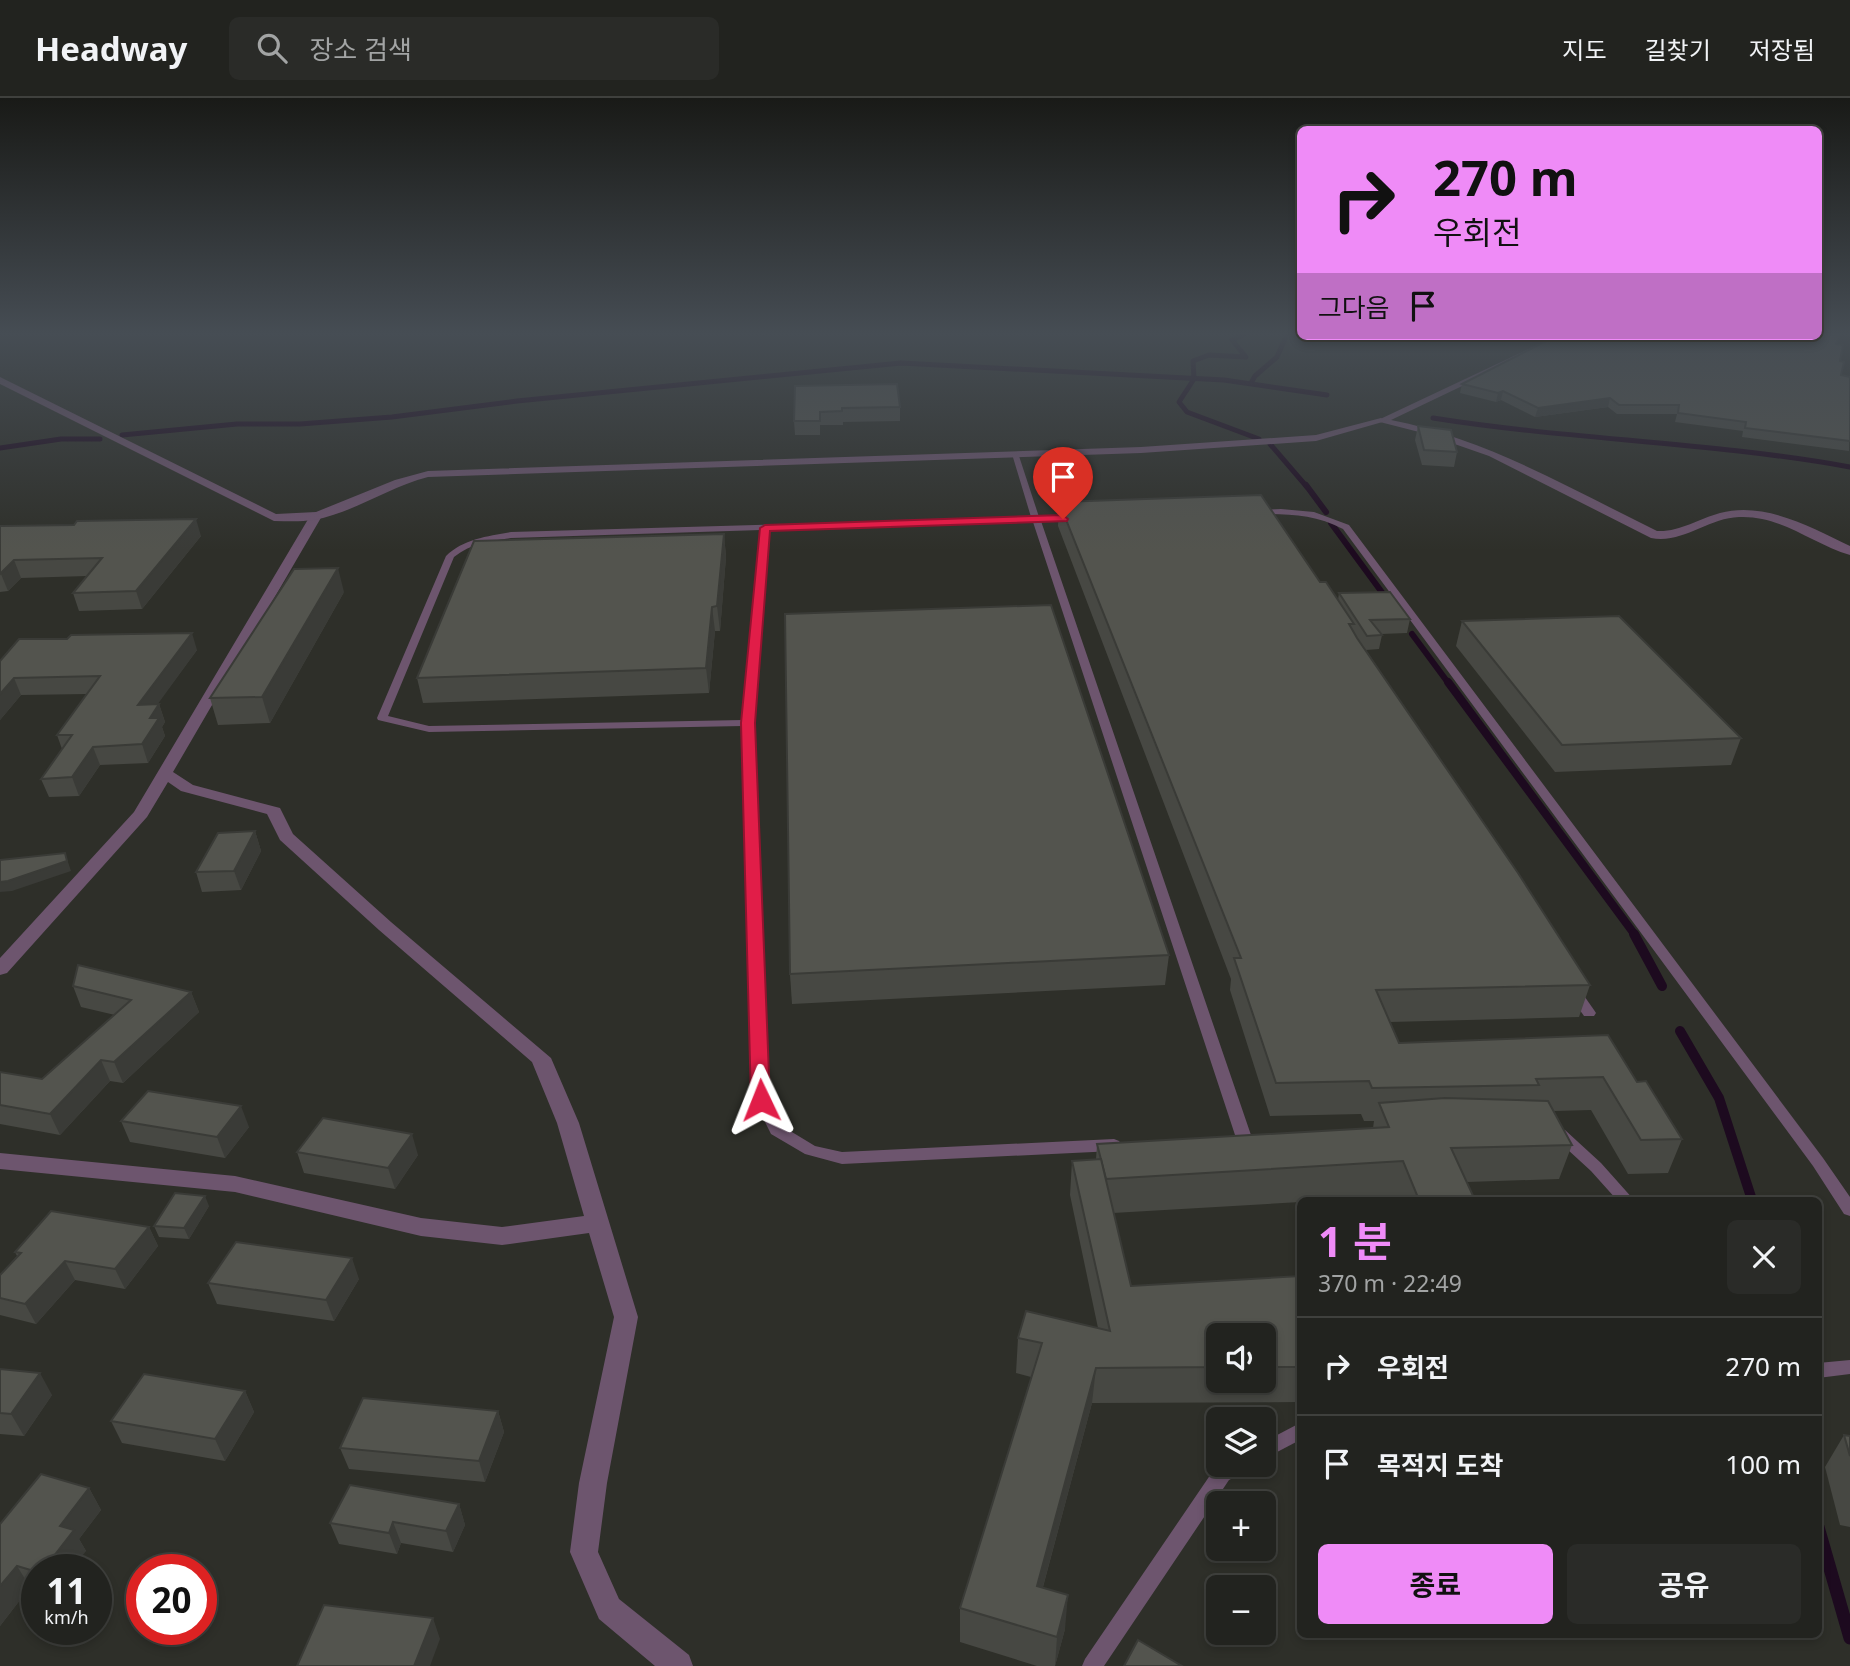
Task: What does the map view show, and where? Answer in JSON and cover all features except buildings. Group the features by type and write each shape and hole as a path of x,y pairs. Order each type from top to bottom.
{"street":[{"path":"50,405 274,517 316,516 342,508 406,478 428,474 1015,456 1316,438 1381,421 1415,405"},
{"path":"1381,421 1446,436 1493,454 1655,535 1681,534 1723,516 1738,514 1806,528 1850,551"},
{"path":"0,969 141,814 316,516"},
{"path":"1833,542 1850,545"},
{"path":"164,773 187,788 274,811 286,836 384,926 541,1058 568,1123 626,1317 593,1483 584,1552 609,1609 678,1666"},
{"path":"0,1161 235,1184 421,1227 502,1236 597,1223"}],"lane":[{"path":"1015,456 1243,1138"},
{"path":"1241,513 1284,509 1331,518 1346,527 1801,1140 1850,1210"},
{"path":"1268,512 1275,523"},
{"path":"748,723 429,729 382,718 450,556 475,541 511,536 1091,518"},
{"path":"765,528 748,723 761,1100 776,1130 810,1150 842,1158 1133,1144"},
{"path":"1566,978 1589,1013"},
{"path":"1544,1128 1556,1130 1623,1197"},
{"path":"1822,1370 1850,1367"},
{"path":"1276,1444 1297,1433"},
{"path":"1092,1666 1220,1477"}],"waterway":[{"path":"122,435 237,424 300,424 392,417 484,405"},
{"path":"1182,405 1187,412 1259,439"},
{"path":"1433,418 1746,452 1850,467"},
{"path":"0,448 61,439 100,439"},
{"path":"1270,444 1307,487"},
{"path":"1306,485 1326,512"},
{"path":"1331,523 1389,602"},
{"path":"1412,634 1449,684"},
{"path":"1448,682 1635,935"},
{"path":"1634,934 1662,986"},
{"path":"1680,1031 1719,1098 1751,1197"},
{"path":"1822,1541 1850,1638"}],"route":[{"path":"761,1100 748,723 765,528 1063,519"}]}
